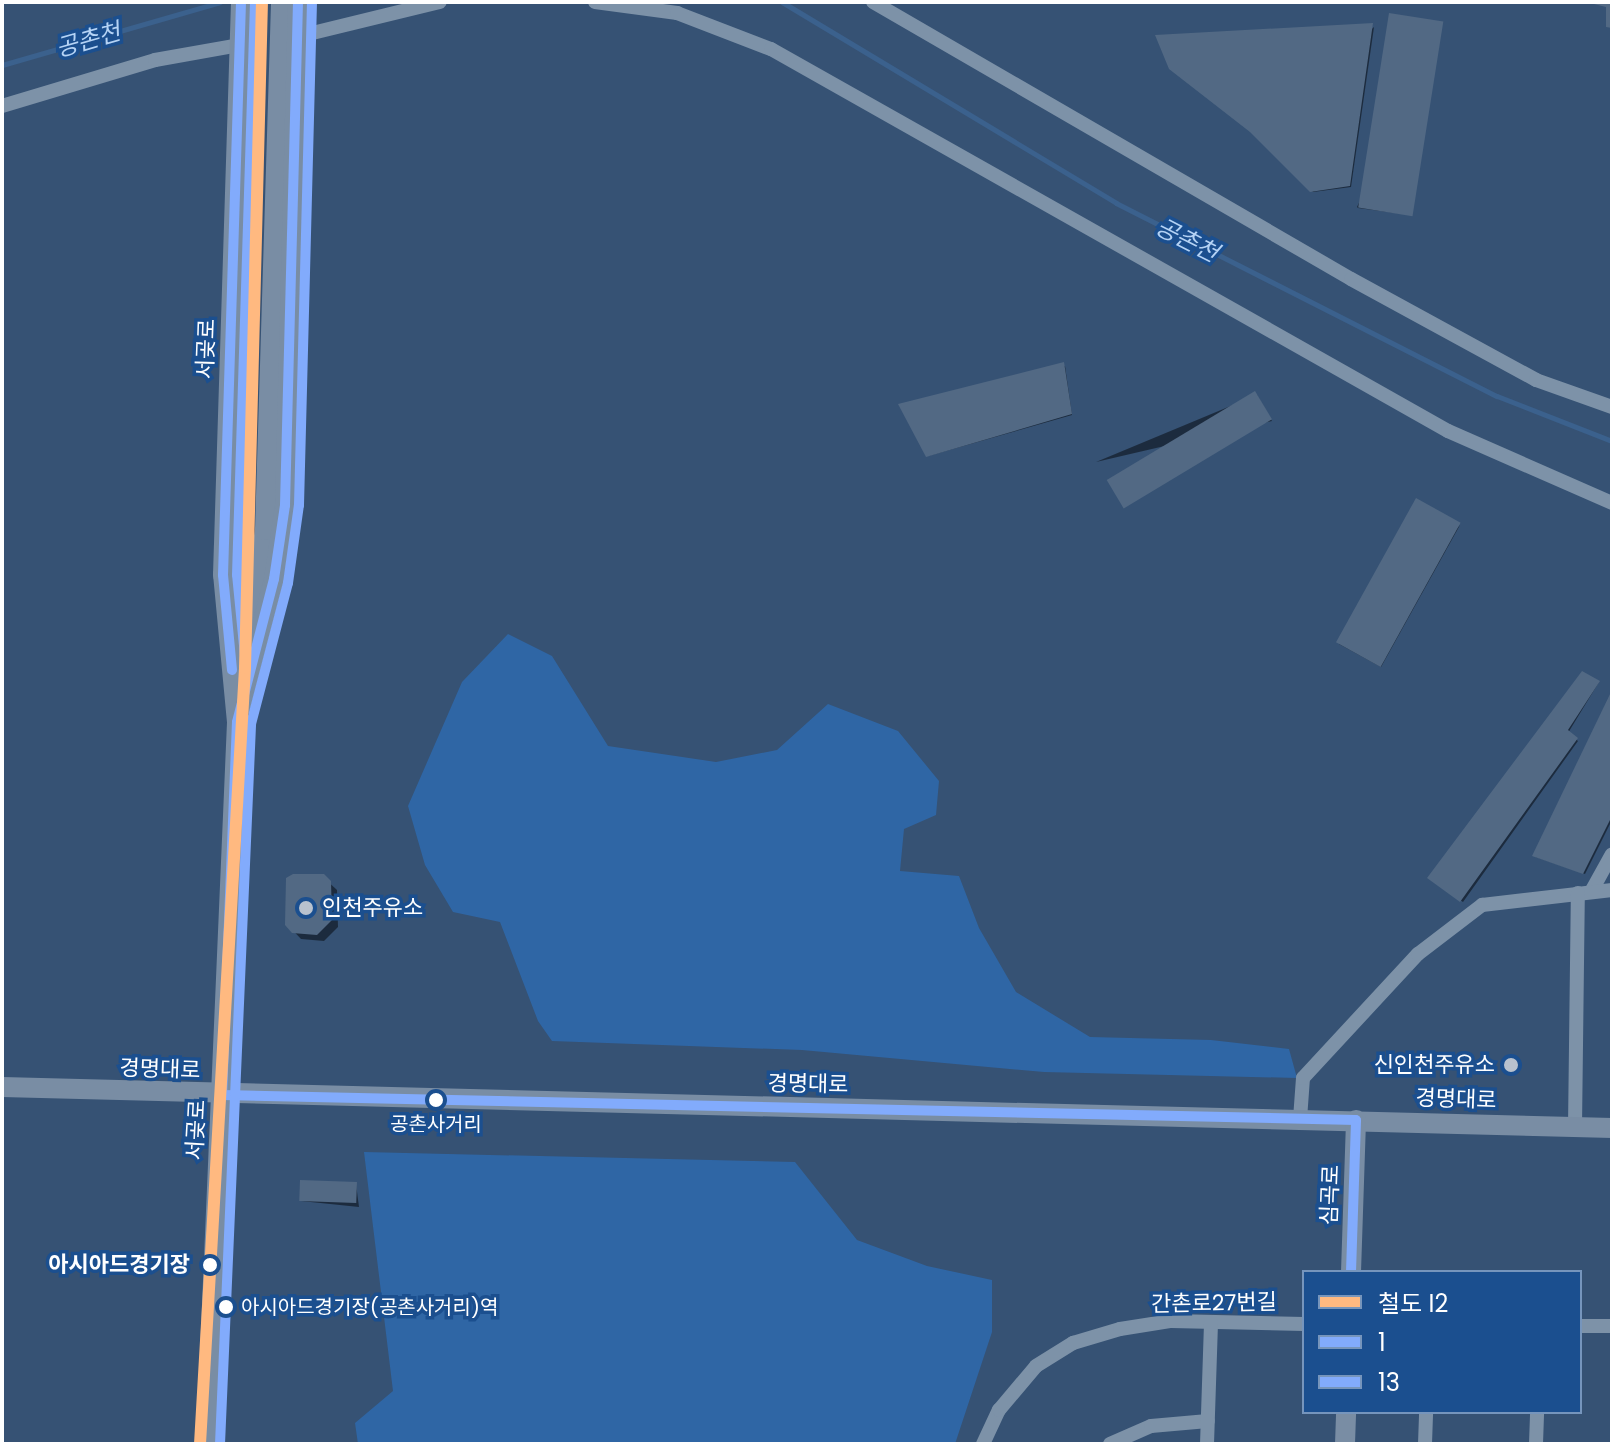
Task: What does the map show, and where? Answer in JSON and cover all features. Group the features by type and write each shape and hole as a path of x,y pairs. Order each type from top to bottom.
{"main road":[{"name":"서곶로","path":"206,1444 237,722 223,575 241,2"},
{"name":"서곶로","path":"237,722 274,579 285,505 291,34 281,2"},
{"name":"서곶로","path":"235,698 265,530 291,34 298,2"},
{"name":"경명대로","path":"2,1087 1612,1128"},
{"name":"심곡로","path":"1351,1270 1356,1120"},
{"path":"1345,1444 1346,1414"}],"street":[{"path":"291,34 440,2"},
{"path":"595,2 677,13 771,49 1448,431 1612,503"},
{"path":"873,2 1351,279 1536,380 1612,407"},
{"path":"2,106 155,60 240,43"},
{"path":"1575,1127 1584,893 1612,854"},
{"path":"1300,1119 1303,1078 1418,954 1482,905 1612,890"},
{"path":"1207,1444 1211,1322"},
{"name":"간촌로27번길","path":"983,1444 999,1410 1036,1366 1073,1343 1120,1329 1211,1322 1302,1324"},
{"path":"1582,1326 1612,1326"},
{"path":"1425,1444 1426,1414"},
{"path":"1536,1444 1537,1414"},
{"path":"1110,1444 1151,1426 1208,1421"}],"shaded area":[{"path":"508,634 552,656 608,746 716,762 777,750 828,704 898,731 939,781 936,815 904,829 900,871 959,876 979,928 1016,992 1090,1037 1211,1040 1289,1049 1297,1078 1044,1072 802,1050 552,1041 538,1021 500,922 453,912 425,865 408,806 462,682"},
{"path":"364,1152 795,1162 857,1240 927,1266 992,1280 992,1332 955,1444 358,1444 355,1423 393,1391"}],"building":[{"path":"1586,2 1612,2 1612,28 1606,27 1606,7"},
{"path":"1389,13 1443,22 1413,216 1358,208"},
{"path":"1373,23 1350,186 1310,192 1250,132 1169,69 1155,35"},
{"path":"1064,362 1072,414 926,457 898,404"},
{"path":"1255,391 1272,419 1124,508 1107,480"},
{"path":"1416,498 1461,523 1381,667 1336,642"},
{"path":"1582,671 1600,681 1568,730 1578,738 1460,902 1427,878"},
{"path":"1612,690 1612,816 1583,874 1532,856"},
{"path":"293,874 324,874 331,881 332,920 317,935 292,933 285,925 286,878"},
{"path":"300,1180 357,1182 356,1203 299,1201"}],"waterway":[{"name":"공촌천","path":"2,65 220,2"},
{"name":"공촌천","path":"782,2 1116,203 1497,396 1612,441"}],"rail line":[{"name":"I2","path":"200,1444 245,668 262,2"}],"transit line":[{"name":"1","path":"232,670 223,575 241,2"},
{"name":"13","path":"246,666 237,575 255,2"},
{"name":"1","path":"222,1095 237,722 274,579 285,505 298,2"},
{"name":"13","path":"220,1444 251,724 288,583 299,505 312,2"},
{"name":"1","path":"222,1095 1356,1120"},
{"name":"1","path":"1351,1270 1356,1120"}],"place":[{"name":"인천주유소","path":"306,908"},
{"name":"신인천주유소","path":"1511,1065"},
{"name":"공촌사거리","path":"436,1100"},
{"name":"아시아드경기장","path":"210,1265"},
{"name":"아시아드경기장(공촌사거리)역","path":"226,1307"}]}
